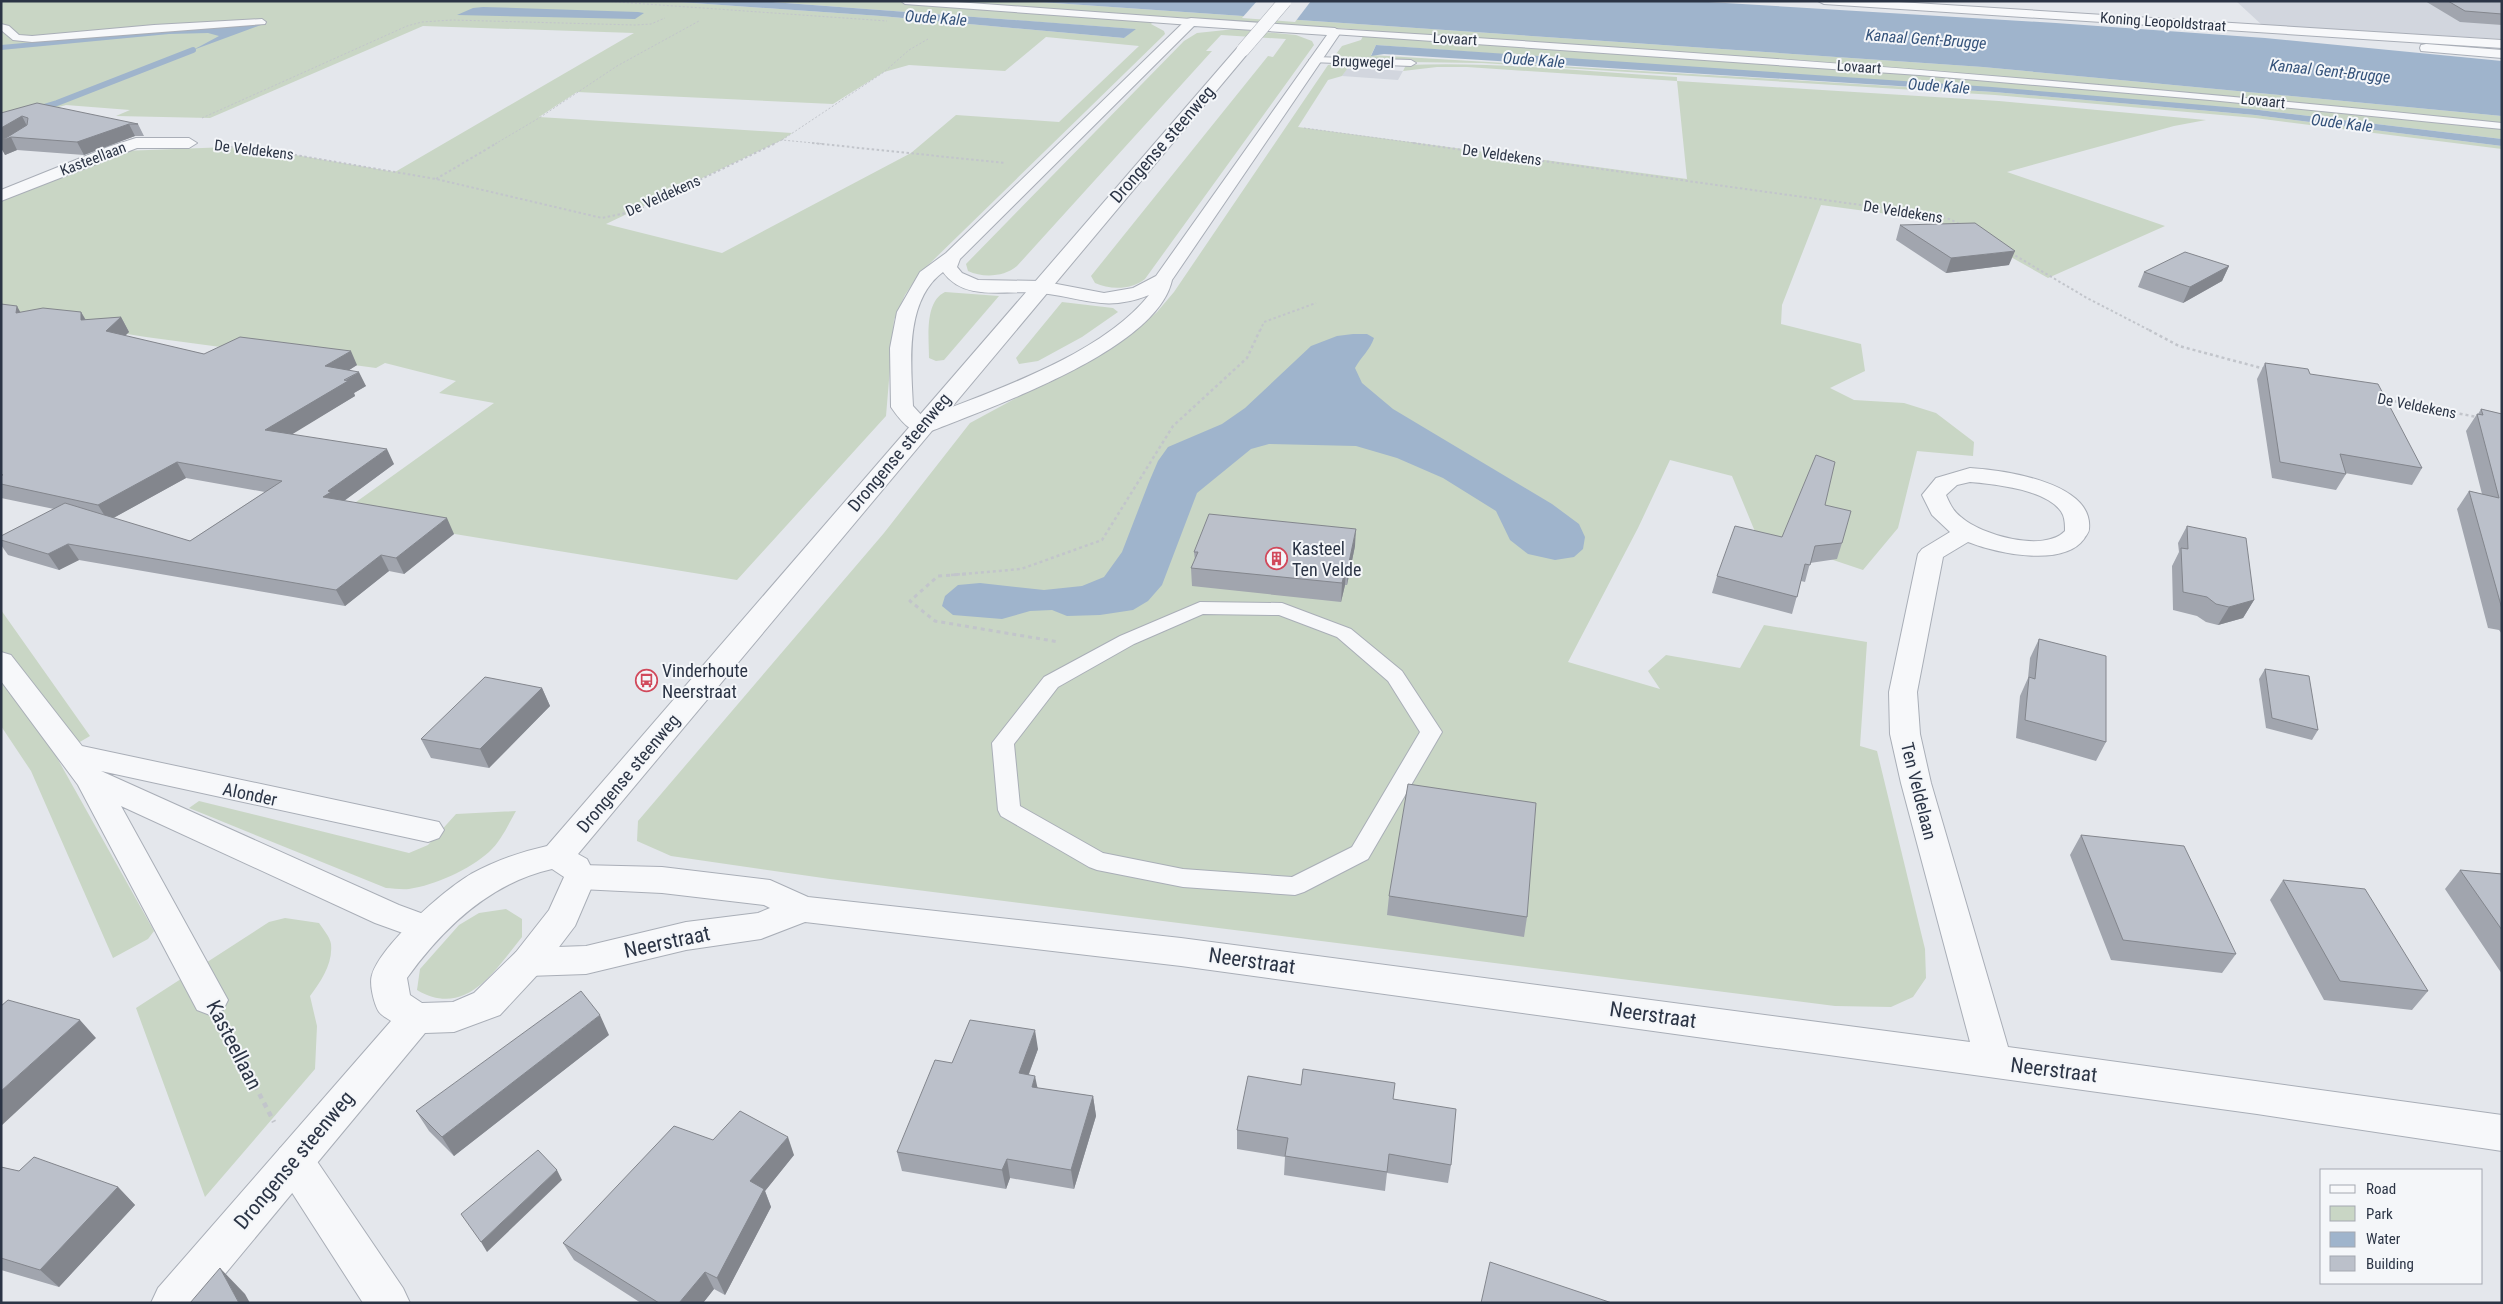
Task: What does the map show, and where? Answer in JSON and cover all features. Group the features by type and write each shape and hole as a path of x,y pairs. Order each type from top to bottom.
{"street":[{"name":"Drongense steenweg","path":"173,1303 416,1018 454,1017 487,1004 528,962 563,917 568,866 921,427 1285,1"},
{"name":"Koning Leopoldstraat","path":"1824,1 2502,44"},
{"path":"1191,22 1335,32 1269,124 1163,280 1159,295 1140,318 1104,344 1040,378 921,427 902,407 900,348 907,312 926,276 952,257 1191,22"},
{"path":"2426,48 2502,54"},
{"name":"Kasteellaan","path":"1,196 113,150 150,142 189,144"},
{"path":"952,257 948,267 952,276 964,282 1004,288 1040,286 1092,298 1133,295 1150,289 1163,280"},
{"path":"1970,475 2017,480 2047,492 2065,503 2076,516 2077,532 2068,541 2051,547 2028,548 2002,545 1966,532 1942,514 1936,507 1934,495 1940,485 1951,478 1970,475"},
{"name":"Ten Veldelaan","path":"1966,532 1931,554 1903,692 1905,734 1920,802 1994,1063"},
{"name":"Kasteellaan","path":"1,661 82,767 210,1000"},
{"name":"Kasteellaan","path":"82,767 387,914 425,928"},
{"name":"Alonder","path":"82,767 428,830"},
{"path":"416,1018 393,1004 389,976 425,928 455,902 489,879 533,860 568,866"},
{"name":"Neerstraat","path":"568,866 770,893 803,909 1191,953 1994,1063 2257,1097 2502,1133"},
{"name":"Neerstraat","path":"528,962 586,960 686,936 760,926 803,909"},
{"path":"294,1161 388,1303"}],"lane":[{"path":"905,1 1191,22"},
{"path":"1,27 6,28 16,38 32,39 154,28 262,22"},
{"name":"Lovaart","path":"1335,32 1518,42 1988,77 2244,99 2502,126"},
{"name":"Brugwegel","path":"1314,60 1358,64 1412,63"},
{"path":"1200,608 1282,609 1344,634 1395,676 1431,732 1360,853 1295,886 1183,878 1097,861 1008,810 1003,743 1051,682 1109,650 1200,608"}],"path":[{"path":"150,142 402,28 422,22 482,21 634,25 650,24 665,18"},
{"path":"436,179 539,118 617,66 699,21"},
{"name":"De Veldekens","path":"189,144 266,150 436,179 602,218 618,216 635,211 782,140 884,72 909,50 928,39"},
{"name":"De Veldekens","path":"1269,124 1926,214 1947,218 1964,226"},
{"path":"782,140 1044,167"},
{"path":"2004,249 2087,298 2179,346 2268,370"},
{"path":"1109,650 935,621 910,601 938,576 1021,569 1102,540 1173,426 1247,358 1264,322 1316,303"},
{"name":"De Veldekens","path":"2375,397 2484,419"},
{"name":"Kasteellaan","path":"210,1000 294,1161"}],"shaded area":[{"path":"2236,1 2502,1 2502,39 2262,25"},
{"path":"1348,67 1403,71 1398,80 1342,76"}],"green space":[{"path":"1,1 665,1 881,16 1124,38 1135,29 758,1 1025,1 1983,67 2502,116 2502,139 2251,109 1376,45 1371,55 1994,92 2255,115 2502,146 2502,149 2255,118 1995,95 1482,63 1406,62 1333,58 1342,46 1361,40 1366,30 1159,16 1151,24 1164,31 1165,34 919,274 905,295 894,320 886,416 737,580 338,515 494,403 439,393 456,381 385,363 376,368 146,337 1,314 1,201 122,151 229,147 266,150 395,172 634,33 423,26 210,118 116,116 130,110 66,105 1,122","holes":["1046,37 1139,46 1059,122 956,115 911,153 722,253 606,224 782,140 792,133 539,117 577,92 833,104 884,72 909,65 1005,71"]},
{"path":"1235,29 1296,35 1312,41 1314,45 1145,279 1127,287 1114,288 1095,283 1091,276 1268,56 1273,57 1286,39 1221,35 1206,51 1212,51 1017,266 1012,270 993,275 980,275 968,271 966,264 1184,41 1197,33"},
{"path":"1474,64 1677,77 1677,81 1467,67 1437,67 1403,71 1406,65"},
{"path":"1328,65 1350,65 1342,76 1328,80 1298,127 1687,179 1677,81 1999,101 2206,120 2174,126 2007,172 2165,226 2048,278 1963,230 1910,217 1821,205 1782,305 1781,324 1861,344 1865,371 1830,388 1854,400 1904,403 1936,413 1974,442 1973,456 1917,451 1898,528 1863,570 1756,534 1732,476 1670,460 1638,528 1568,662 1660,689 1648,671 1666,655 1740,668 1764,625 1867,642 1860,746 1877,751 1925,949 1926,978 1913,997 1891,1007 1835,1006 830,879 671,856 637,841 638,821 884,533 970,423 1092,357 1137,329 1157,312 1174,292"},
{"path":"945,292 999,296 944,360 936,361 929,358 929,321 934,304 938,297"},
{"path":"1062,302 1113,308 1118,312 1082,337 1038,361 1019,364 1016,358"},
{"path":"1,610 90,736 56,756 154,931 148,939 113,958 31,771 1,726"},
{"path":"199,801 409,853 428,845 456,814 516,811 497,843 481,859 462,871 440,880 419,887 403,889 386,888 189,808"},
{"path":"506,909 522,919 522,937 490,976 478,987 465,995 450,999 434,997 417,990 420,969 459,925 479,913"},
{"path":"285,918 319,923 331,944 328,965 310,996 317,1026 315,1069 205,1197 136,1008 269,922"}],"water":[{"name":"Oude Kale","path":"665,1 758,1 1136,29 1124,38 881,16"},
{"name":"Kanaal Gent-Brugge","path":"1025,1 1692,1 2056,23 2265,38 2502,61 2502,116 1983,67"},
{"path":"473,8 644,13 635,19 457,15"},
{"path":"261,25 193,50 219,36 208,33 169,34 1,50 1,45 193,28"},
{"name":"Oude Kale","path":"1376,45 1992,87 2251,109 2502,139 2502,146 2255,115 1994,92 1384,54 1371,56"},
{"path":"1367,334 1374,338 1355,368 1362,383 1393,409 1552,504 1579,524 1585,537 1583,549 1574,557 1555,560 1528,554 1510,540 1496,511 1443,478 1397,458 1356,446 1269,444 1251,449 1197,493 1162,585 1148,601 1133,610 1100,615 1067,616 1052,610 1030,611 1002,619 953,615 942,606 945,596 958,585 980,583 1044,590 1082,586 1104,577 1122,552 1158,461 1168,447 1222,424 1245,408 1311,346 1337,336"}],"pier":[{"path":"1257,1 1311,1 1295,22 1242,18"}],"building":[{"path":"2448,1 2502,1 2502,14 2465,11"},
{"path":"37,103 138,124 129,124 77,142 11,137 1,141 27,125 28,118 22,116 1,128 1,113"},
{"path":"1975,223 2015,251 1951,258 1900,225"},
{"path":"2185,252 2229,266 2190,287 2144,272"},
{"path":"1,304 17,306 16,313 43,308 81,312 81,320 121,317 106,331 204,354 240,337 351,351 325,366 359,372 344,380 348,381 265,430 387,449 328,491 331,492 323,497 447,518 396,558 381,555 336,590 68,544 48,554 1,540 1,536 65,503 190,541 282,481 177,462 98,505 1,484 1,475 3,475 1,474"},
{"path":"2265,363 2308,369 2310,374 2378,384 2422,468 2340,454 2346,474 2280,462"},
{"path":"2481,409 2502,414 2502,609 2469,491 2499,498 2477,414 2483,415"},
{"path":"1816,455 1835,462 1825,505 1851,511 1842,543 1815,546 1810,565 1805,564 1797,597 1717,576 1735,526 1782,537"},
{"name":"Kasteel Ten Velde","path":"1209,514 1356,529 1348,567 1346,567 1342,583 1191,568 1198,552 1194,552"},
{"path":"2187,526 2246,538 2254,600 2229,607 2216,604 2207,597 2183,592 2181,548 2188,549"},
{"path":"2039,639 2106,656 2106,742 2025,720 2029,677 2035,679"},
{"path":"2265,669 2309,676 2318,730 2272,718"},
{"path":"485,677 542,688 480,749 421,739"},
{"path":"1408,784 1536,803 1527,917 1389,896"},
{"path":"2081,835 2184,846 2236,954 2123,940"},
{"path":"2460,870 2502,874 2502,930"},
{"path":"2283,880 2365,889 2428,991 2340,981"},
{"path":"581,991 600,1015 442,1137 416,1111"},
{"path":"8,1000 80,1020 1,1091 1,1006"},
{"path":"970,1020 1035,1030 1019,1073 1035,1076 1032,1087 1093,1096 1071,1170 1007,1159 1002,1170 897,1152 935,1060 952,1063"},
{"path":"1303,1069 1395,1083 1393,1099 1456,1109 1451,1165 1389,1154 1387,1172 1285,1156 1288,1138 1237,1130 1248,1076 1301,1085"},
{"path":"740,1111 788,1137 750,1181 764,1189 717,1278 705,1272 679,1303 659,1303 563,1243 674,1126 713,1140"},
{"path":"538,1150 557,1170 481,1242 461,1214"},
{"path":"34,1157 118,1187 40,1270 1,1258 1,1167 19,1171"},
{"path":"1490,1262 1612,1303 1481,1303"},
{"path":"220,1268 239,1303 190,1303"}],"waterway":[{"path":"1,120 57,103 193,50"}],"place":[{"name":"Kasteel Ten Velde","path":"1276,558"},
{"name":"Vinderhoute Neerstraat","path":"646,680"}]}
